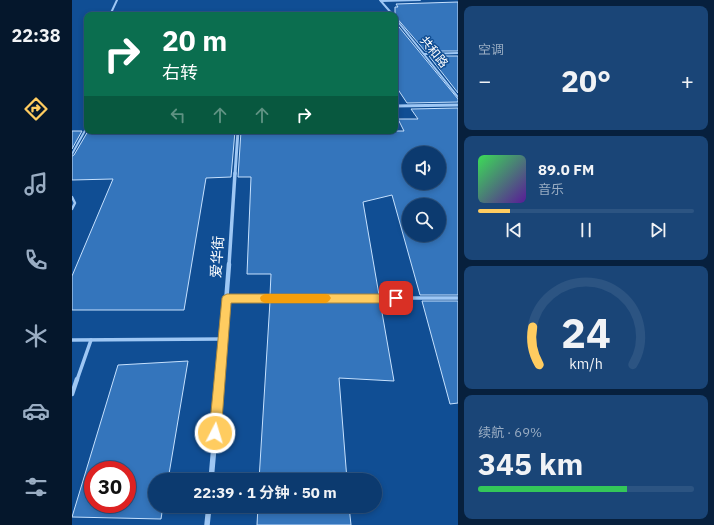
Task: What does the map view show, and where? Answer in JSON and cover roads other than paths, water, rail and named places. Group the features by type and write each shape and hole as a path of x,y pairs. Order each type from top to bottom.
{"street":[{"path":"112,12 118,0"},
{"path":"380,1 420,0"},
{"path":"380,1 389,12"},
{"name":"共和路","path":"398,22 458,97"},
{"path":"424,54 458,53"},
{"path":"398,106 458,105"},
{"name":"爱华街","path":"212,473 227,298 238,134"},
{"path":"207,525 208,513"}],"lane":[{"path":"72,154 84,132"},
{"path":"72,197 75,203 72,209"},
{"path":"227,298 458,298"},
{"path":"72,340 223,339"},
{"path":"72,394 91,340"}]}
